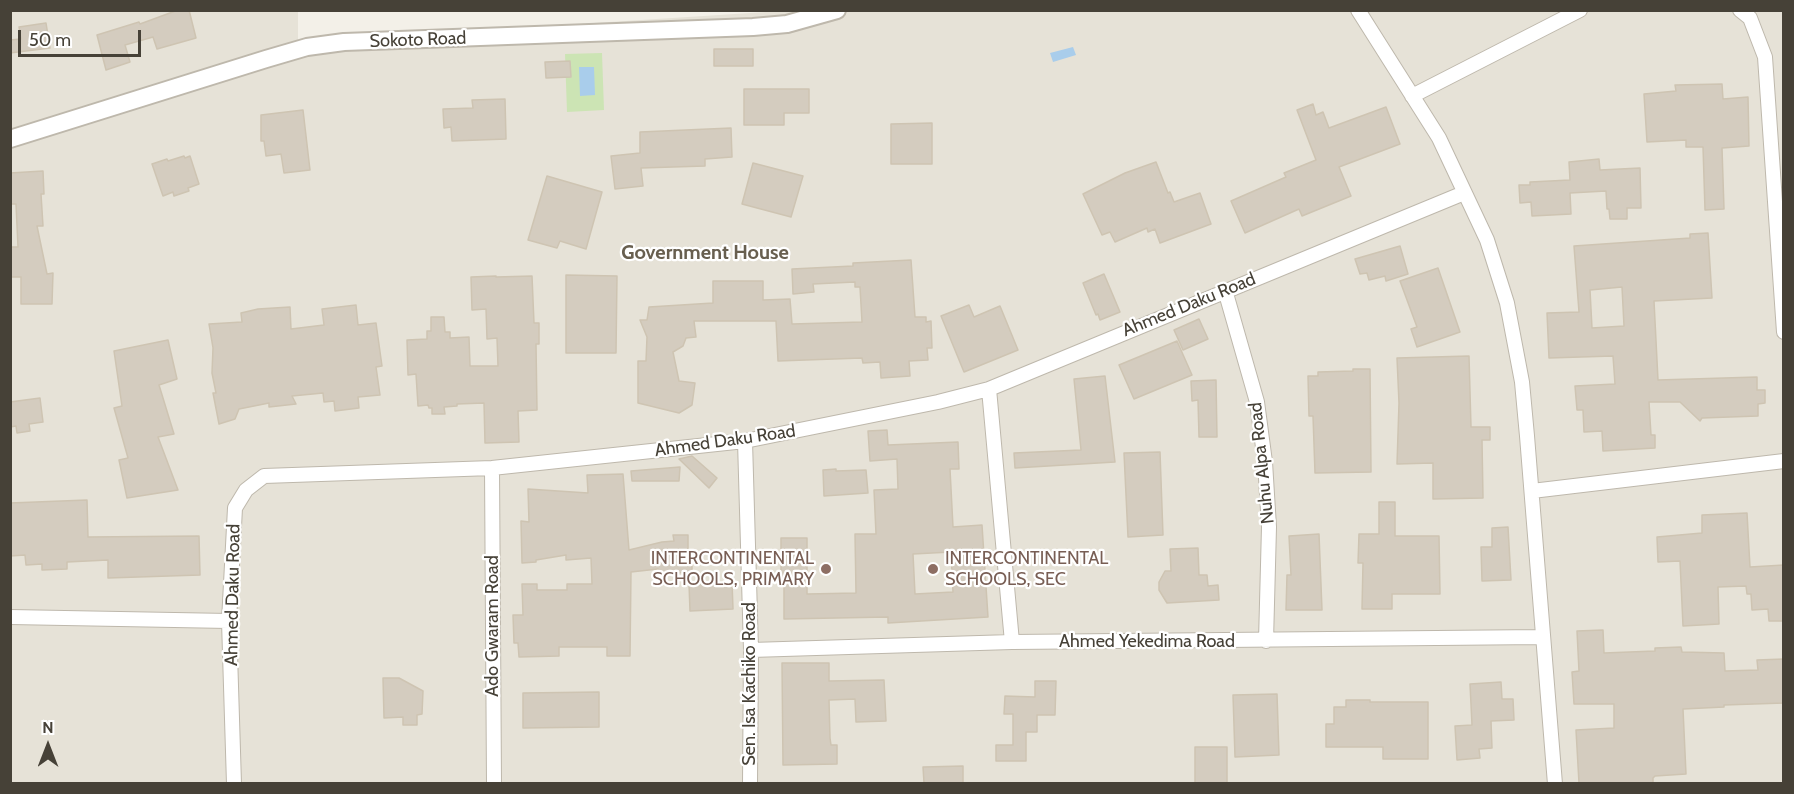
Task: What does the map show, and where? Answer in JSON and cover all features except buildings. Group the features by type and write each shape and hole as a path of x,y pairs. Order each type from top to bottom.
{"street":[{"name":"Sokoto Road","path":"10,139 307,47 344,42 753,27 787,24 837,10"},
{"path":"1358,10 1439,138 1487,240 1507,303 1522,382 1555,783"},
{"path":"1412,96 1580,10"},
{"path":"1740,10 1750,18 1765,57 1778,173 1784,332"},
{"name":"Ahmed Daku Road","path":"234,783 229,621 235,508 246,490 264,476 492,468 745,441 938,402 989,388 1464,193"},
{"name":"Nuhu Alpa Road","path":"1225,290 1257,402 1265,462 1269,527 1266,641"},
{"path":"989,388 1012,642"},
{"name":"Sen. Isa Kachiko Road","path":"745,441 752,650 750,783"},
{"path":"1532,492 1784,461"},
{"name":"Ado Gwaram Road","path":"492,468 494,783"},
{"path":"10,617 229,621"},
{"name":"Ahmed Yekedima Road","path":"752,650 1012,642 1542,637"}],"shaded area":[{"path":"797,10 1783,11 1783,783 11,783 10,11 298,11 298,42"}],"green space":[{"path":"602,53 604,110 567,112 565,54"}],"water":[{"path":"1073,47 1076,55 1053,62 1050,53"},
{"path":"579,67 594,67 595,95 580,96"}],"place":[{"name":"INTERCONTINENTAL SCHOOLS, PRIMARY","path":"826,569"},
{"name":"INTERCONTINENTAL SCHOOLS, SEC","path":"933,569"}],"district":[{"name":"Government House","path":"705,253"}]}
